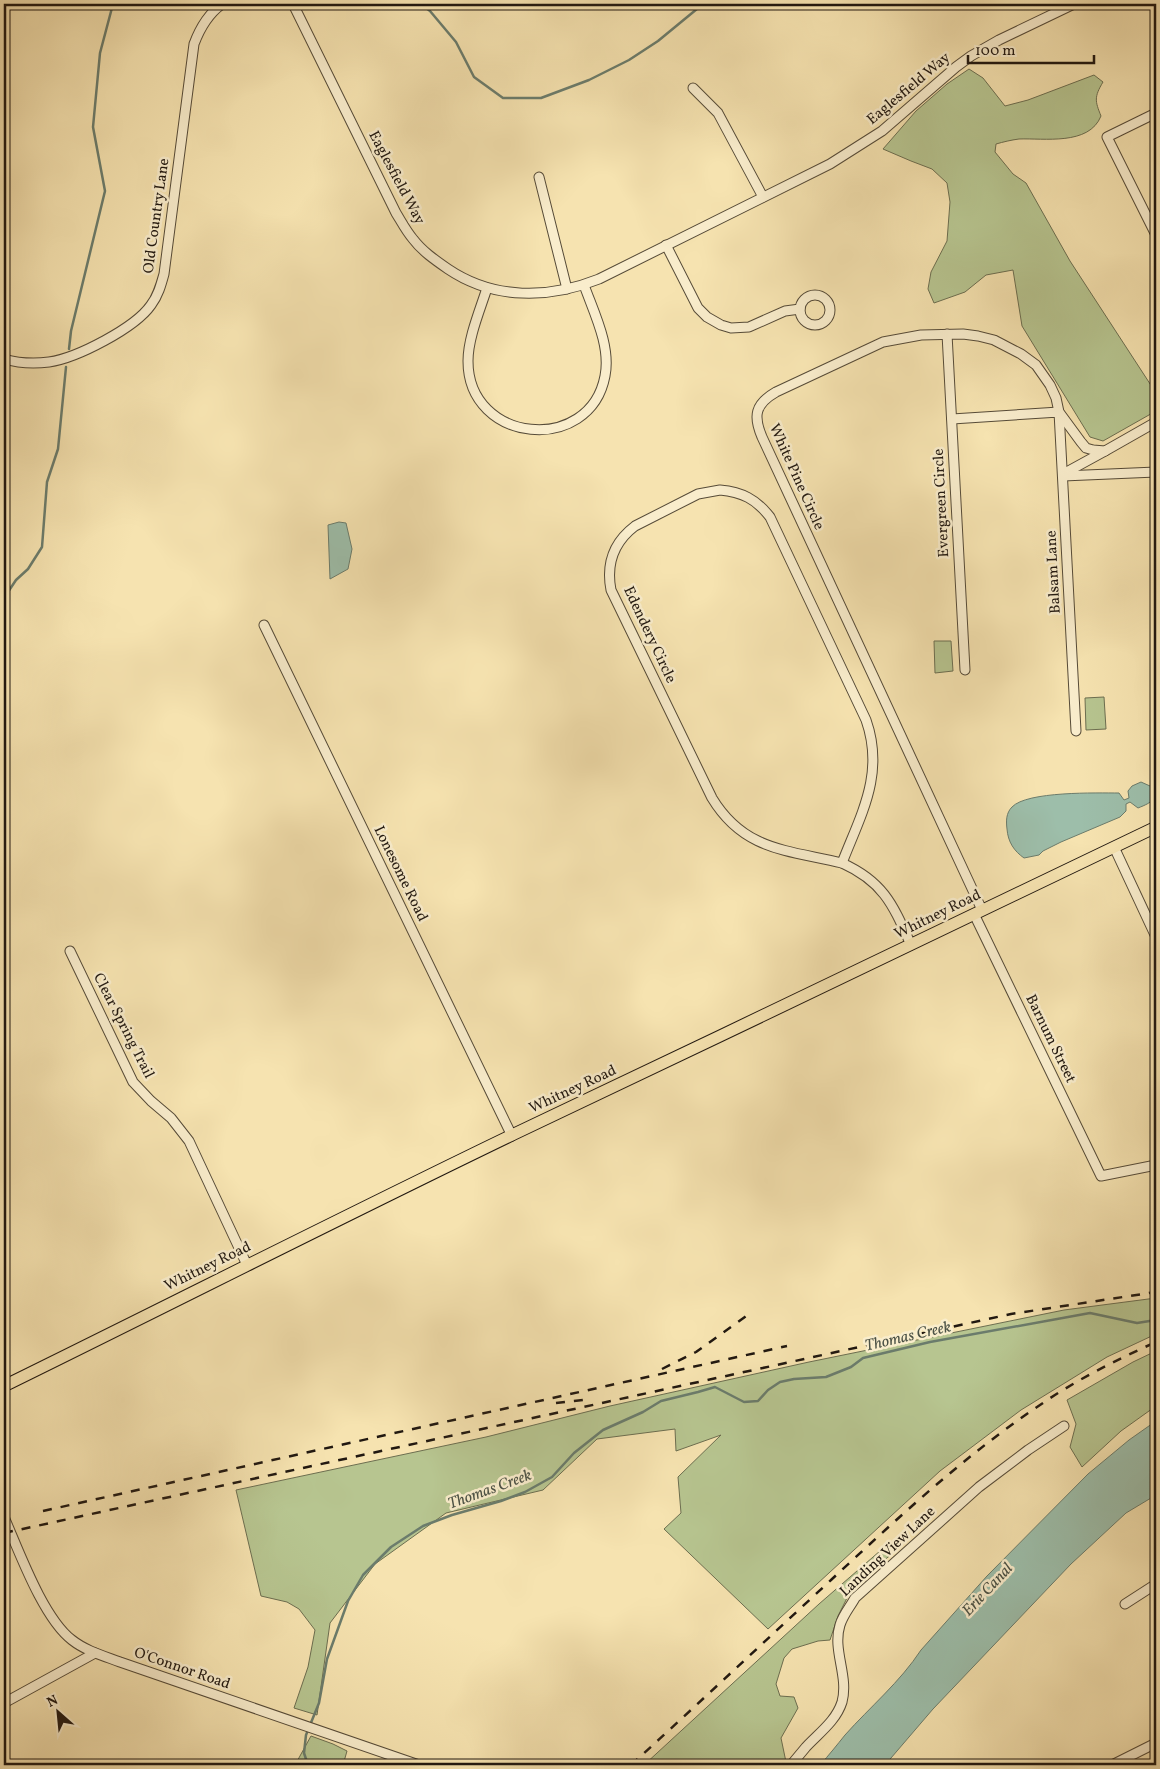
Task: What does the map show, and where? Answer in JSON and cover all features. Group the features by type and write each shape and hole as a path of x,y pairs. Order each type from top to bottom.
{"main road":[{"name":"Whitney Road","path":"4,1386 247,1264 1156,827"}],"street":[{"name":"Old Country Lane","path":"4,359 38,363 62,359 123,330 151,305 157,296 164,274 194,44 199,30 222,4"},
{"name":"Eaglesfield Way","path":"294,4 404,226 424,252 438,263 468,280 487,288 522,294 538,294 584,284 830,164 882,131 971,56 999,40 1074,4"},
{"path":"693,88 718,113 763,197"},
{"path":"1156,113 1107,137 1156,235"},
{"path":"539,176 567,289"},
{"path":"666,245 698,308 707,317 721,325 731,328 750,327 786,311 800,309"},
{"path":"487,288 468,354 471,382 481,401 491,413 515,427 534,430 553,429 578,417 594,401 602,385 606,365 604,346 584,284"},
{"name":"White Pine Circle","path":"978,912 762,437 756,421 757,412 760,405 770,396 865,349 900,338 947,334 978,336 994,340 1030,359 1050,385 1056,398 1059,412 1081,442 1086,448 1105,451"},
{"name":"Evergreen Circle","path":"947,334 965,670"},
{"path":"952,419 1059,412"},
{"name":"Balsam Lane","path":"1059,412 1076,731"},
{"path":"1063,475 1156,422"},
{"path":"1063,475 1156,472"},
{"name":"Edendery Circle","path":"842,863 869,792 872,778 874,752 866,720 770,517 756,502 738,492 720,490 698,494 635,526 621,539 614,552 609,572 614,598 712,798 725,817 740,832 759,842 772,847 842,863 865,875 882,890 911,945"},
{"name":"Lonesome Road","path":"264,625 512,1136"},
{"path":"1114,847 1156,937"},
{"name":"Barnum Street","path":"978,912 1101,1176 1156,1165"},
{"name":"Clear Spring Trail","path":"70,951 133,1082 151,1102 171,1118 189,1142 247,1264"},
{"name":"Landing View Lane","path":"791,1765 828,1725 842,1704 844,1681 838,1647 839,1626 844,1614 856,1598 979,1487 1064,1426"},
{"name":"O'Connor Road","path":"4,1517 46,1609 70,1639 95,1653 419,1765"},
{"path":"1125,1604 1156,1584"},
{"path":"4,1703 95,1653"},
{"path":"1112,1765 1156,1743"}],"green space":[{"path":"969,69 983,78 1005,106 1028,100 1094,75 1103,82 1096,99 1101,116 1095,126 1087,132 1065,138 1007,141 996,144 995,152 1013,174 1026,183 1070,261 1156,393 1156,411 1103,441 1090,437 1022,326 1013,270 986,275 965,292 934,303 928,289 931,272 947,241 950,202 947,183 932,169 883,149 916,111 947,84"},
{"path":"934,641 951,641 953,671 935,673"},
{"path":"1104,697 1106,729 1086,730 1085,698"},
{"path":"1156,1298 1156,1334 1107,1357 1021,1410 940,1471 768,1629 664,1529 681,1513 678,1477 721,1435 676,1451 675,1429 597,1439 543,1490 446,1513 375,1564 330,1623 317,1715 294,1708 308,1667 315,1630 299,1609 287,1602 261,1596 236,1490 486,1437 610,1406 809,1362 1064,1310"},
{"path":"1156,1351 1156,1406 1121,1431 1082,1467 1070,1447 1076,1424 1067,1400"},
{"path":"888,1544 892,1554 854,1584 838,1616 830,1640 818,1641 792,1649 784,1658 776,1684 780,1696 794,1697 798,1708 781,1738 786,1762 784,1765 644,1765 819,1604"},
{"path":"311,1736 347,1751 343,1765 295,1765"}],"water":[{"path":"339,522 346,523 352,549 348,569 330,579 328,525"},
{"path":"1141,782 1150,786 1156,783 1153,800 1138,808 1130,802 1126,804 1126,811 1120,817 1061,842 1039,855 1024,858 1014,849 1010,842 1007,826 1008,814 1012,807 1020,802 1032,798 1063,794 1095,793 1119,793 1124,800 1129,798 1128,791 1132,786"},
{"name":"Erie Canal","path":"1156,1421 1156,1495 1126,1513 1071,1564 933,1709 885,1765 820,1765 845,1735 894,1684 921,1650 987,1576 1088,1474 1129,1440"}],"waterway":[{"path":"69,349 71,331 105,191 93,127 100,53 113,4"},
{"path":"421,4 430,11 456,42 474,77 503,98 541,98 589,80 629,60 658,41 703,4"},
{"path":"4,598 16,580 28,569 42,547 47,482 58,449 66,367"},
{"name":"Thomas Creek","path":"308,1765 304,1753 306,1735 319,1703 327,1659 348,1601 363,1575 391,1547 423,1526 525,1492 552,1477 574,1453 603,1430 643,1412 661,1401 715,1387 744,1402 758,1401 768,1390 780,1382 826,1377 851,1367 863,1358 930,1342 1090,1313 1137,1323 1156,1320"}],"railway":[{"path":"4,1533 1011,1314 1156,1292"},
{"path":"662,1369 696,1352 749,1314"},
{"path":"631,1765 881,1534 958,1466 1012,1425 1068,1387 1156,1342"},
{"path":"43,1511 787,1346"},
{"path":"556,1403 591,1399"}]}
